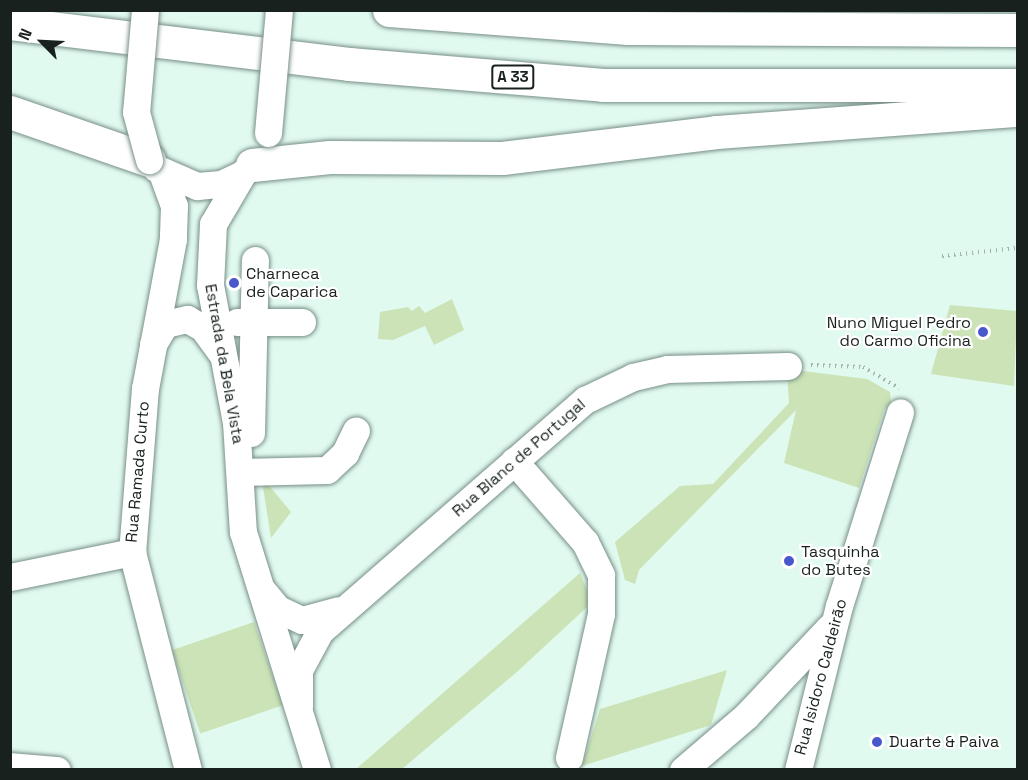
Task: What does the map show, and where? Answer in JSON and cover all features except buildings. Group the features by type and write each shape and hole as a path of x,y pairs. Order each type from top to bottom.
{"highway":[{"path":"389,10 628,28 1017,30"},
{"name":"A 33","path":"10,23 349,64 603,85 1017,85"},
{"path":"248,169 330,157 502,158 716,132 1017,110"},
{"path":"10,112 156,166"}],"street":[{"name":"Rua Ramada Curto","path":"145,10 136,112 174,220 151,350 132,552 188,770"},
{"name":"Estrada da Bela Vista","path":"279,10 268,133 248,169 219,208 209,240 217,322 227,368 239,460 243,532 299,706 317,770"},
{"path":"156,166 184,184 209,187 248,169"},
{"path":"255,260 252,431 239,460 327,470 345,453 356,430"},
{"path":"151,350 165,324 187,319 211,337 227,368"},
{"path":"217,322 302,322"},
{"name":"Rua Blanc de Portugal","path":"299,706 304,656 320,631 585,400 633,377 667,369 788,366"},
{"name":"Rua Isidoro Caldeirão","path":"798,770 839,606 900,412"},
{"path":"514,461 585,542 601,575 601,614 569,757"},
{"path":"10,577 132,552"},
{"name":"Rua Blanc de Portugal","path":"259,585 278,609 302,620 327,617 348,605"},
{"path":"682,770 816,648 839,606"},
{"path":"10,766 57,770"}],"path":[{"path":"942,256 1017,248"},
{"path":"788,366 847,365 876,372 897,385 900,412"}],"green space":[{"path":"452,299 464,330 434,345 425,326 393,340 378,339 380,312 408,307 412,311 419,306 425,313"},
{"path":"950,305 1017,311 1014,386 931,374"},
{"path":"803,371 867,379 890,392 891,403 884,410 859,488 784,463 796,410 639,570 635,584 625,580 615,542 680,486 713,484 789,403 787,373"},
{"path":"266,482 291,512 271,538 263,487"},
{"path":"580,573 591,600 586,608 518,671 402,769 355,770"},
{"path":"254,622 283,705 200,734 172,650"},
{"path":"727,670 711,725 582,766 600,709"}],"place":[{"name":"Charneca de Caparica","path":"234,283"},
{"name":"Nuno Miguel Pedro do Carmo Oficina","path":"983,332"},
{"name":"Tasquinha do Butes","path":"789,561"},
{"name":"Duarte & Paiva","path":"877,742"}]}
